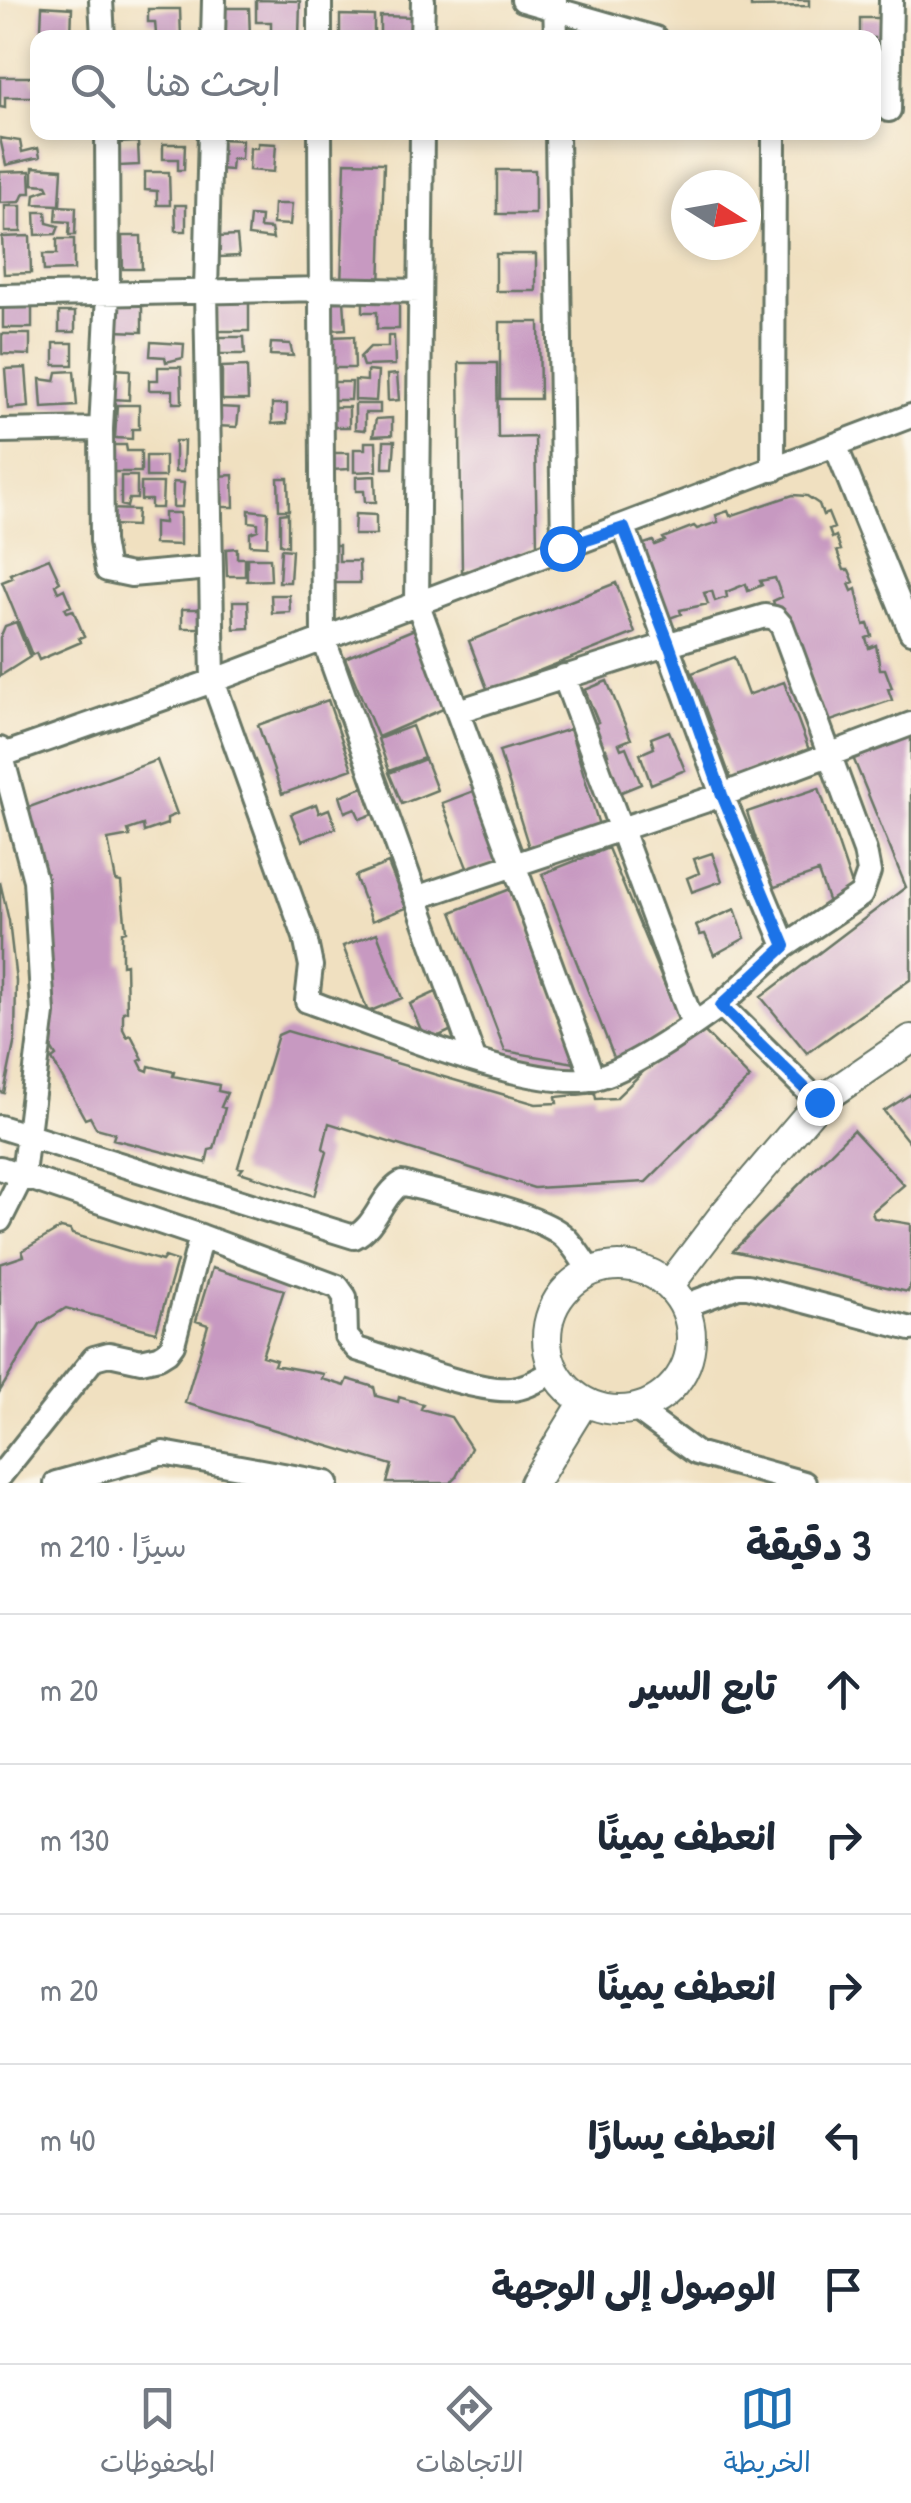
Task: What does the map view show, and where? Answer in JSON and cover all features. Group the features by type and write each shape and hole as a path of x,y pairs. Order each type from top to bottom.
{"street":[{"path":"101,0 103,30"},
{"path":"213,30 214,0"},
{"path":"320,0 320,30"},
{"path":"422,30 423,0"},
{"path":"524,0 555,4 631,30"},
{"path":"891,0 891,111"},
{"path":"555,4 556,30"},
{"path":"107,140 108,294 102,429 102,541 107,570 131,576 210,568"},
{"path":"210,140 206,291 212,681 305,937 311,966 307,1001 474,1060 556,1080 593,1079 616,1070 721,1006 785,946 861,895 867,883 865,851 782,626 775,618 765,616 669,644 458,712"},
{"path":"320,140 323,637 474,1060"},
{"path":"422,140 417,602 593,1079"},
{"path":"557,140 562,548"},
{"path":"773,470 774,140"},
{"path":"0,296 321,289 420,292"},
{"path":"0,1220 12,1171 29,1133 43,1013 35,880 2,752 212,681 911,416"},
{"path":"0,432 102,429"},
{"path":"836,447 911,632"},
{"path":"624,528 722,795 785,946"},
{"path":"564,676 693,1024"},
{"path":"416,898 722,795 911,724"},
{"path":"721,1006 819,1102"},
{"path":"676,1296 723,1215 819,1102 911,1039"},
{"path":"0,1127 354,1236 366,1229 390,1192 402,1184 531,1219 565,1236 591,1272"},
{"path":"12,1171 342,1289 346,1336 357,1349 480,1386 508,1390 555,1372"},
{"path":"0,1476 94,1358 109,1354 150,1360 173,1344 201,1236"},
{"path":"611,1266 632,1267 654,1274 676,1296 690,1327 690,1348 684,1370 664,1394 636,1409 600,1408 584,1402 555,1372 548,1349 548,1325 556,1303 571,1284 611,1266"},
{"path":"676,1296 748,1286 911,1329"},
{"path":"534,1483 584,1402"},
{"path":"636,1409 696,1453 804,1483"},
{"path":"56,1483 164,1452 327,1483"}],"building":[{"path":"256,0 300,1 299,30 271,30 271,22 256,22"},
{"path":"751,0 809,0 809,6 751,7"},
{"path":"42,6 72,8 71,30 41,29"},
{"path":"220,8 249,8 250,30 220,30"},
{"path":"148,9 180,9 181,30 156,30 155,22 148,22"},
{"path":"340,15 374,16 374,30 340,30"},
{"path":"380,16 415,17 415,30 380,30"},
{"path":"860,18 881,18 882,43 881,30 860,30"},
{"path":"0,77 30,77 30,97 5,97 5,108 0,107"},
{"path":"0,138 20,141 22,152 38,148 40,157 6,165"},
{"path":"219,140 242,140 241,159 232,159 231,170 218,169"},
{"path":"138,142 139,165 119,166 118,143"},
{"path":"258,143 276,144 274,172 249,170 250,148 258,148"},
{"path":"163,144 185,144 184,170 178,170 178,159 163,159"},
{"path":"345,162 384,163 380,288 341,287"},
{"path":"33,167 62,169 60,205 34,204 35,194 49,189 47,185 33,184"},
{"path":"497,170 535,170 535,214 497,214"},
{"path":"30,171 31,193 24,193 20,202 0,203 0,172"},
{"path":"145,172 169,172 170,205 157,205 157,191 145,190"},
{"path":"274,204 292,204 290,225 273,224"},
{"path":"175,205 186,205 186,231 176,231"},
{"path":"5,206 21,206 21,232 5,232"},
{"path":"57,206 76,207 75,235 69,235 70,222 56,221"},
{"path":"35,212 46,212 47,223 59,226 56,234 36,235"},
{"path":"250,216 261,217 260,228 271,229 273,239 248,236"},
{"path":"30,236 31,273 4,274 2,237"},
{"path":"122,236 141,236 142,269 123,269"},
{"path":"237,236 239,256 220,257 218,237"},
{"path":"57,239 74,239 74,270 44,271 43,254 57,254"},
{"path":"496,254 536,254 536,291 496,291"},
{"path":"249,296 249,331 218,331 217,297"},
{"path":"363,297 399,297 399,329 377,329 377,312 363,312"},
{"path":"344,301 346,329 329,330 328,302"},
{"path":"114,302 142,302 142,332 113,331"},
{"path":"32,306 32,328 3,328 3,307"},
{"path":"59,312 75,312 75,332 59,332"},
{"path":"500,322 539,322 540,399 500,399"},
{"path":"2,334 30,334 30,355 2,354"},
{"path":"354,336 355,368 331,368 331,337"},
{"path":"388,336 394,336 395,365 363,366 360,357 370,347 388,347"},
{"path":"220,337 244,337 245,354 220,354"},
{"path":"151,342 184,344 183,358 166,362 165,357 150,356"},
{"path":"54,343 73,343 73,365 54,365"},
{"path":"271,343 290,344 293,356 270,355"},
{"path":"459,363 497,363 498,438 535,437 537,547 502,564 462,572"},
{"path":"247,366 248,400 222,400 222,367"},
{"path":"158,367 181,367 182,403 173,403 173,390 149,390 149,380 158,380"},
{"path":"26,368 29,407 8,409 5,369"},
{"path":"114,369 130,370 129,400 112,399"},
{"path":"74,371 77,406 42,408 40,379 55,381 57,372"},
{"path":"367,371 378,372 376,401 355,400 355,380 367,381"},
{"path":"397,374 399,400 388,401 387,375"},
{"path":"330,382 352,382 351,400 330,400"},
{"path":"272,404 287,404 287,423 272,424"},
{"path":"355,404 380,404 380,413 365,413 365,430 355,429"},
{"path":"117,405 139,405 139,429 132,429 132,439 115,438"},
{"path":"217,407 239,408 237,427 216,426"},
{"path":"333,407 349,407 349,427 333,427"},
{"path":"392,418 392,435 373,436 376,419"},
{"path":"175,441 184,441 183,472 175,472"},
{"path":"384,441 395,441 393,468 383,468"},
{"path":"365,442 376,442 377,471 354,472 354,449 365,449"},
{"path":"112,445 141,451 141,472 112,472"},
{"path":"331,453 349,453 349,469 331,470"},
{"path":"146,456 165,456 165,477 146,477"},
{"path":"233,475 234,507 219,507 218,476"},
{"path":"121,476 137,476 137,499 129,499 127,507 121,505"},
{"path":"375,476 376,502 365,502 364,491 356,491 356,477"},
{"path":"278,478 288,478 289,510 279,510"},
{"path":"173,482 184,483 182,507 173,507"},
{"path":"141,483 163,483 162,508 151,508 151,500 141,500"},
{"path":"793,495 807,496 819,504 823,515 828,513 834,528 829,530 832,538 836,536 841,550 837,551 854,582 849,584 852,591 856,589 864,625 868,624 872,636 866,638 869,648 876,645 880,669 885,669 892,688 888,689 892,700 825,723 785,611 777,613 773,601 782,597 775,578 760,581 762,585 748,591 746,584 715,601 712,591 704,593 708,604 680,610 681,614 667,619 638,546 653,541 655,545 694,526 697,529 718,522 716,515 728,511 730,516"},
{"path":"107,509 137,510 136,526 111,525"},
{"path":"249,510 268,512 267,546 250,545 250,533 258,530 258,523 249,522"},
{"path":"164,513 180,513 180,545 154,544 154,522 164,523"},
{"path":"288,513 288,546 280,544 280,514"},
{"path":"355,514 376,515 376,535 354,535"},
{"path":"327,545 339,545 339,561 359,561 360,583 328,583"},
{"path":"237,548 237,558 245,558 245,576 227,576 226,549"},
{"path":"281,549 292,550 290,582 279,582"},
{"path":"49,558 60,582 55,585 58,592 64,589 71,606 65,608 67,612 73,610 84,636 79,638 81,642 39,660 36,653 32,655 2,582 12,578 10,574"},
{"path":"247,558 270,558 271,580 247,581"},
{"path":"616,583 635,633 488,691 469,641"},
{"path":"271,595 289,595 290,612 272,613"},
{"path":"233,601 248,601 249,628 234,629"},
{"path":"182,609 199,609 199,628 182,628"},
{"path":"16,622 30,657 0,676 0,638 5,626"},
{"path":"417,628 450,706 378,737 345,658"},
{"path":"734,657 748,695 784,682 809,750 731,779 692,673"},
{"path":"607,681 631,739 619,744 621,749 626,747 641,784 614,795 599,758 608,754 606,749 597,753 586,727 598,722 585,690"},
{"path":"328,700 352,769 282,794 258,725"},
{"path":"412,726 424,758 389,771 378,739"},
{"path":"570,729 601,832 531,854 499,751"},
{"path":"669,731 685,770 651,784 640,754 654,748 651,738"},
{"path":"911,732 911,979 807,1053 761,997 906,887 852,755"},
{"path":"425,759 437,790 402,804 389,773"},
{"path":"157,760 177,814 167,818 167,824 144,832 143,825 128,830 130,836 108,840 116,881 121,882 126,931 122,932 127,1011 123,1012 123,1029 127,1037 131,1035 143,1059 139,1061 143,1069 148,1071 149,1066 174,1072 173,1076 219,1085 218,1091 227,1093 214,1149 209,1150 206,1163 113,1139 115,1133 96,1128 90,1117 85,1119 52,1059 56,1056 48,1043 52,972 24,809"},
{"path":"363,787 373,814 360,819 355,808 345,812 340,796"},
{"path":"819,788 855,894 829,903 818,872 772,888 747,812"},
{"path":"476,790 502,860 469,873 442,803"},
{"path":"316,804 319,813 329,809 336,828 302,841 291,814"},
{"path":"608,848 679,1020 617,1065 542,874"},
{"path":"712,853 722,881 692,892 687,878 699,873 694,859"},
{"path":"388,863 406,908 372,921 355,876"},
{"path":"0,882 16,981 15,1039 4,1093 0,1092"},
{"path":"513,888 580,1064 505,1051 452,912"},
{"path":"735,909 745,938 714,955 705,934 700,935 696,926"},
{"path":"377,933 402,998 368,1012 343,946"},
{"path":"436,992 452,1030 426,1042 410,1004"},
{"path":"698,1025 750,1078 646,1182 534,1188 329,1123 323,1148 327,1152 314,1196 240,1172 243,1168 238,1167 278,1035 287,1031 536,1104 557,1103 556,1097 595,1093 596,1099 616,1098 684,1032"},
{"path":"911,1094 911,1145 884,1111"},
{"path":"853,1130 904,1185 872,1212 874,1218 911,1224 908,1292 733,1251"},
{"path":"61,1228 162,1261 165,1257 177,1261 156,1332 66,1308 40,1324 0,1391 0,1264 24,1256 22,1251"},
{"path":"212,1268 284,1290 262,1356 276,1360 274,1365 324,1374 322,1379 345,1386 348,1379 374,1387 376,1396 398,1402 399,1397 423,1404 421,1409 451,1417 471,1448 456,1477 450,1483 387,1483 392,1465 185,1403 208,1325 196,1321"}],"route":[{"path":"562,548 624,528 722,795 785,946 721,1006 819,1102"}]}
